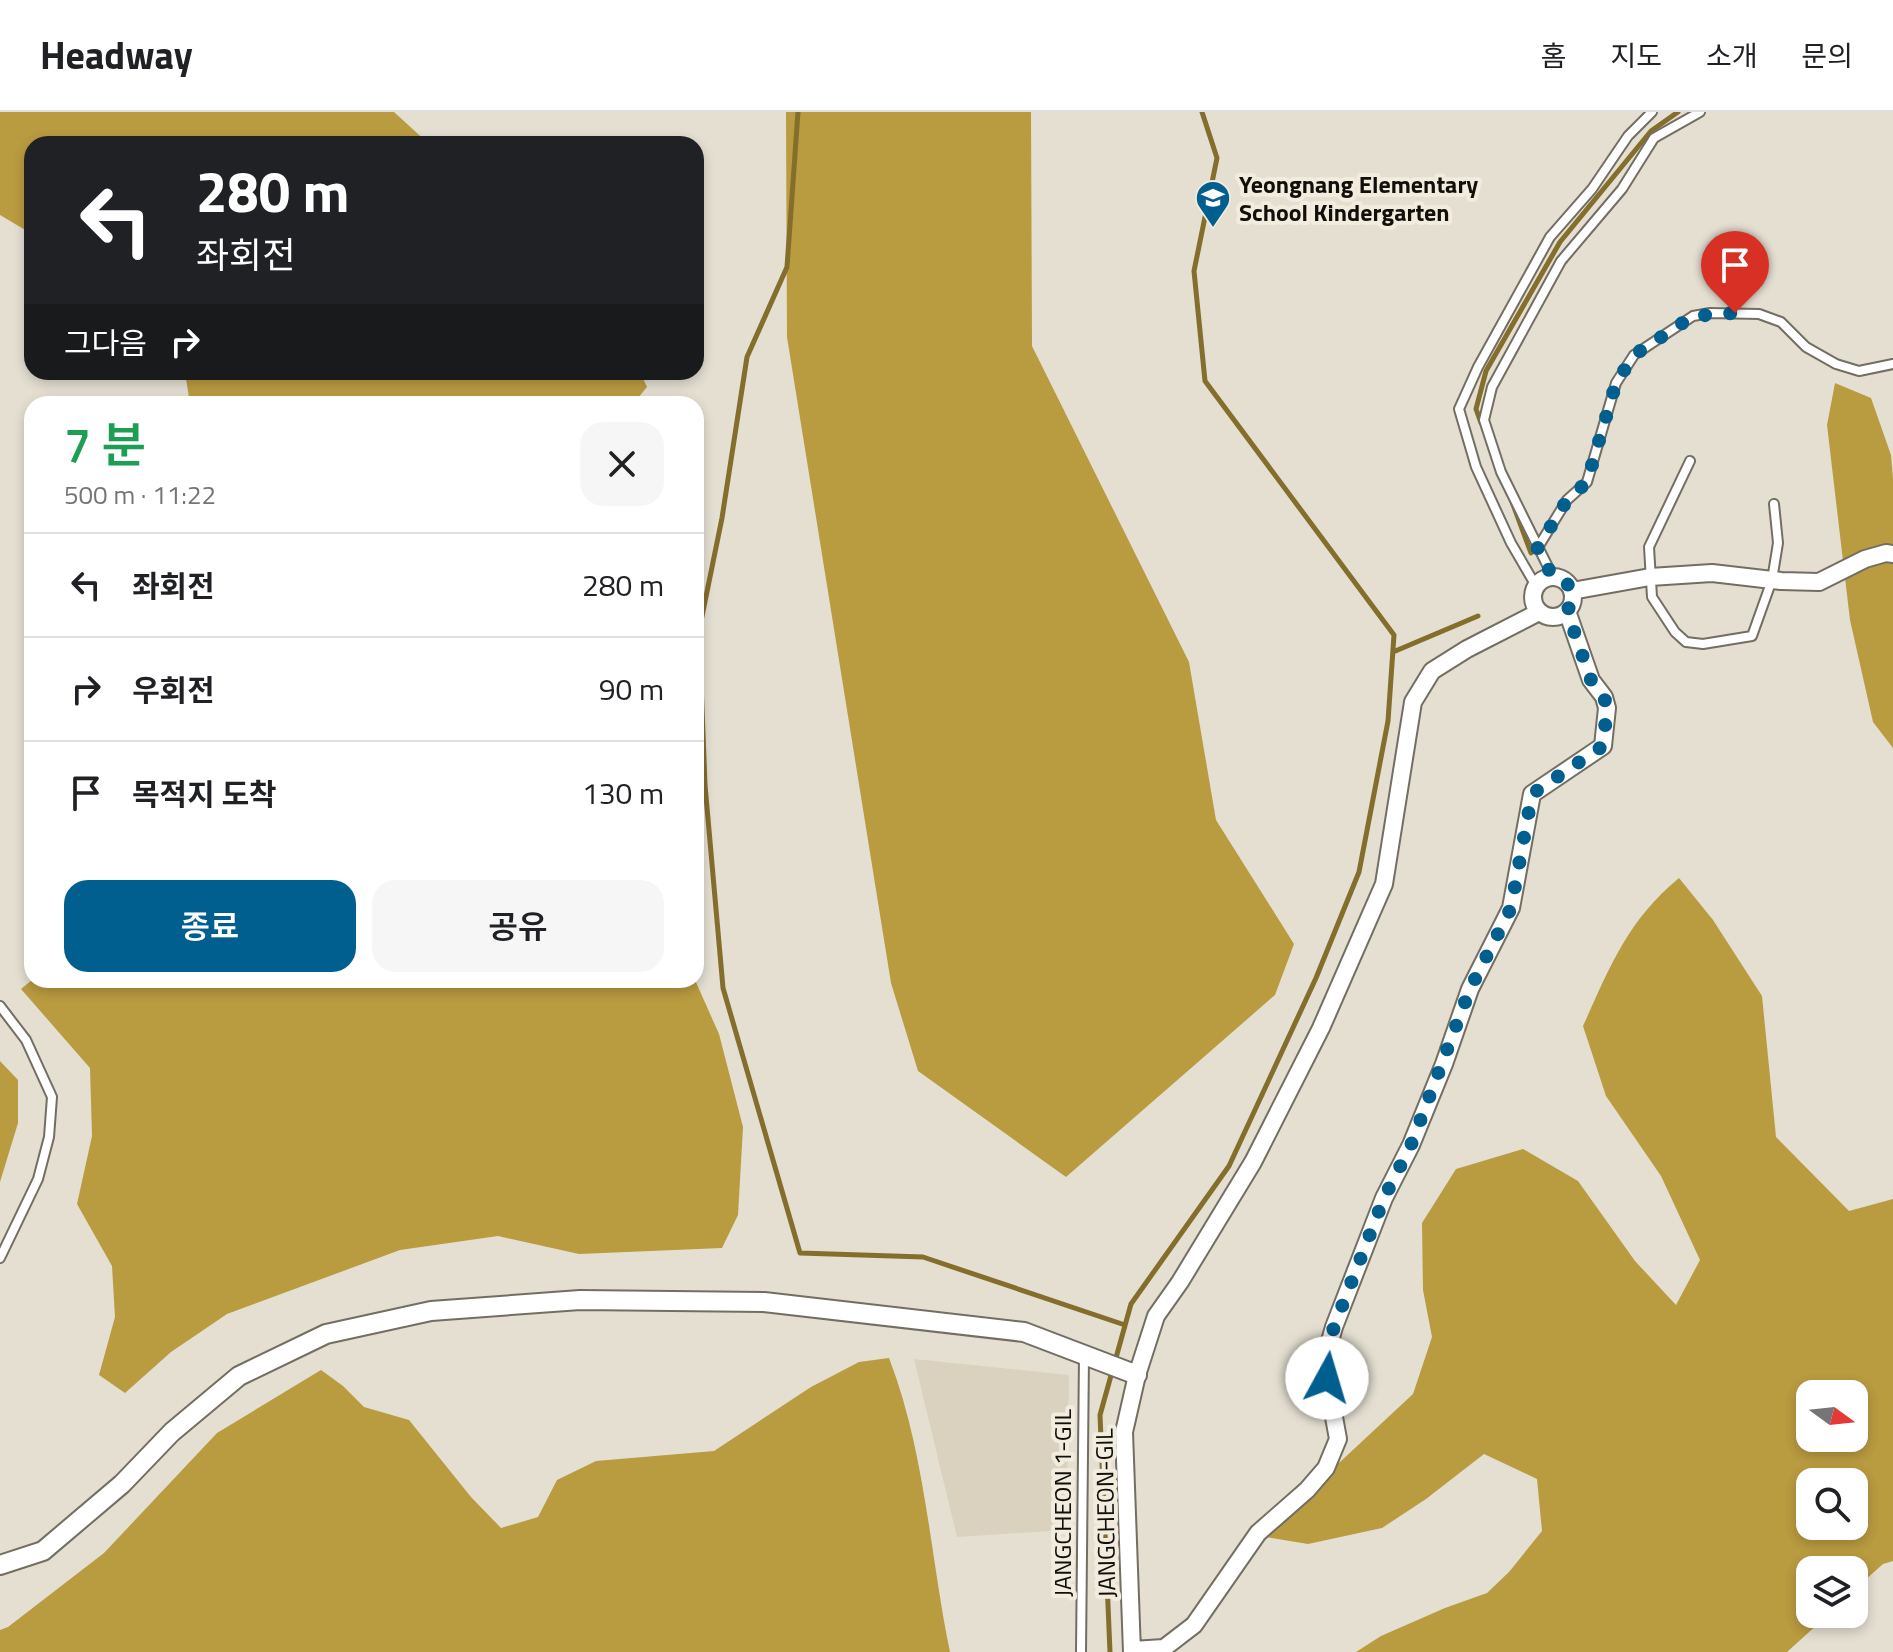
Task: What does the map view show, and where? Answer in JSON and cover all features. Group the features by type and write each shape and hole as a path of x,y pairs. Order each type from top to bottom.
{"street":[{"path":"1572,591 1650,577 1712,573 1819,582 1865,559 1893,554"},
{"path":"1553,577 1565,581 1572,591 1571,605 1567,611 1553,617 1539,612 1533,599 1536,586 1553,577"},
{"path":"1132,1651 1164,1648 1194,1625 1258,1533 1307,1490 1326,1468 1338,1439 1324,1362 1334,1327 1384,1198 1411,1145 1438,1078 1470,989 1511,908 1532,794 1603,746 1607,708 1604,697 1591,680 1567,611"},
{"name":"JANGCHEON-GIL","path":"1132,1651 1124,1432 1133,1373 1156,1316 1253,1162 1321,1028 1384,884 1413,702 1432,671 1539,612"},
{"path":"0,1565 43,1551 122,1484 172,1432 239,1376 326,1334 431,1311 580,1300 764,1302 1024,1332 1133,1373"}],"lane":[{"path":"1536,586 1511,543 1476,467 1459,409 1478,367 1550,237 1592,189 1628,136 1652,112"},
{"path":"1553,577 1501,472 1484,420 1492,387 1561,261 1622,189 1654,138 1700,112"},
{"path":"1537,549 1567,500 1587,482 1616,383 1634,355 1693,316 1710,313 1759,314 1781,322 1806,347 1836,364 1859,371 1893,364"},
{"path":"1690,461 1649,547 1652,597 1675,632 1686,642 1703,644 1752,636 1772,580 1778,543 1774,504"},
{"path":"0,1006 26,1040 52,1097 49,1137 38,1179 0,1258"},
{"name":"JANGCHEON 1-GIL","path":"1081,1652 1089,1356"}],"shaded area":[{"path":"0,112 394,112 420,136 24,136 24,229 0,215"},
{"path":"786,112 1031,112 1032,346 1189,662 1216,820 1294,944 1275,995 1066,1177 918,1071 891,983 787,337"},
{"path":"186,380 644,380 647,387 640,396 189,396"},
{"path":"1835,383 1871,398 1891,455 1893,748 1873,722 1850,620 1827,425"},
{"path":"1679,878 1713,920 1762,996 1776,1137 1849,1211 1893,1199 1893,1561 1883,1564 1868,1577 1868,1556 1796,1556 1796,1628 1814,1628 1787,1652 1356,1652 1381,1636 1487,1593 1509,1572 1542,1531 1537,1479 1484,1454 1382,1528 1308,1544 1266,1537 1311,1489 1413,1394 1432,1337 1423,1290 1422,1223 1456,1169 1523,1149 1578,1181 1635,1261 1676,1305 1700,1260 1661,1176 1606,1096 1583,1026 1622,946 1646,911"},
{"path":"24,987 699,988 719,1034 743,1127 738,1215 722,1248 579,1254 498,1236 400,1250 227,1314 171,1352 125,1393 99,1375 115,1317 112,1266 77,1204 92,1136 90,1068 21,989"},
{"path":"0,1061 18,1080 18,1123 0,1182"},
{"path":"889,1358 919,1466 950,1652 0,1652 0,1630 104,1553 217,1433 321,1370 364,1407 409,1420 471,1497 501,1528 538,1517 557,1480 596,1461 714,1451 811,1387 859,1362"},
{"path":"914,1359 1069,1375 1066,1530 957,1537"}],"waterway":[{"path":"704,606 722,518 747,357 787,267 798,112"},
{"path":"1110,1652 1100,1415 1131,1304 1229,1166 1316,978 1359,872 1388,721 1394,635 1205,381 1194,271 1217,158 1202,112"},
{"path":"1481,423 1476,409 1486,371 1560,242 1651,131 1678,112"},
{"path":"1511,499 1531,553"},
{"path":"1393,652 1478,616"},
{"path":"704,759 723,988 800,1253 923,1257 1125,1325"}],"place":[{"name":"Yeongnang Elementary School Kindergarten","path":"1213,229"}],"route":[{"path":"1327,1378 1324,1362 1334,1327 1384,1198 1411,1145 1470,989 1511,908 1532,794 1603,746 1607,708 1604,697 1591,680 1567,611 1571,605 1572,591 1565,581 1553,577 1537,549 1567,500 1587,482 1616,383 1634,355 1693,316 1735,313"}]}
